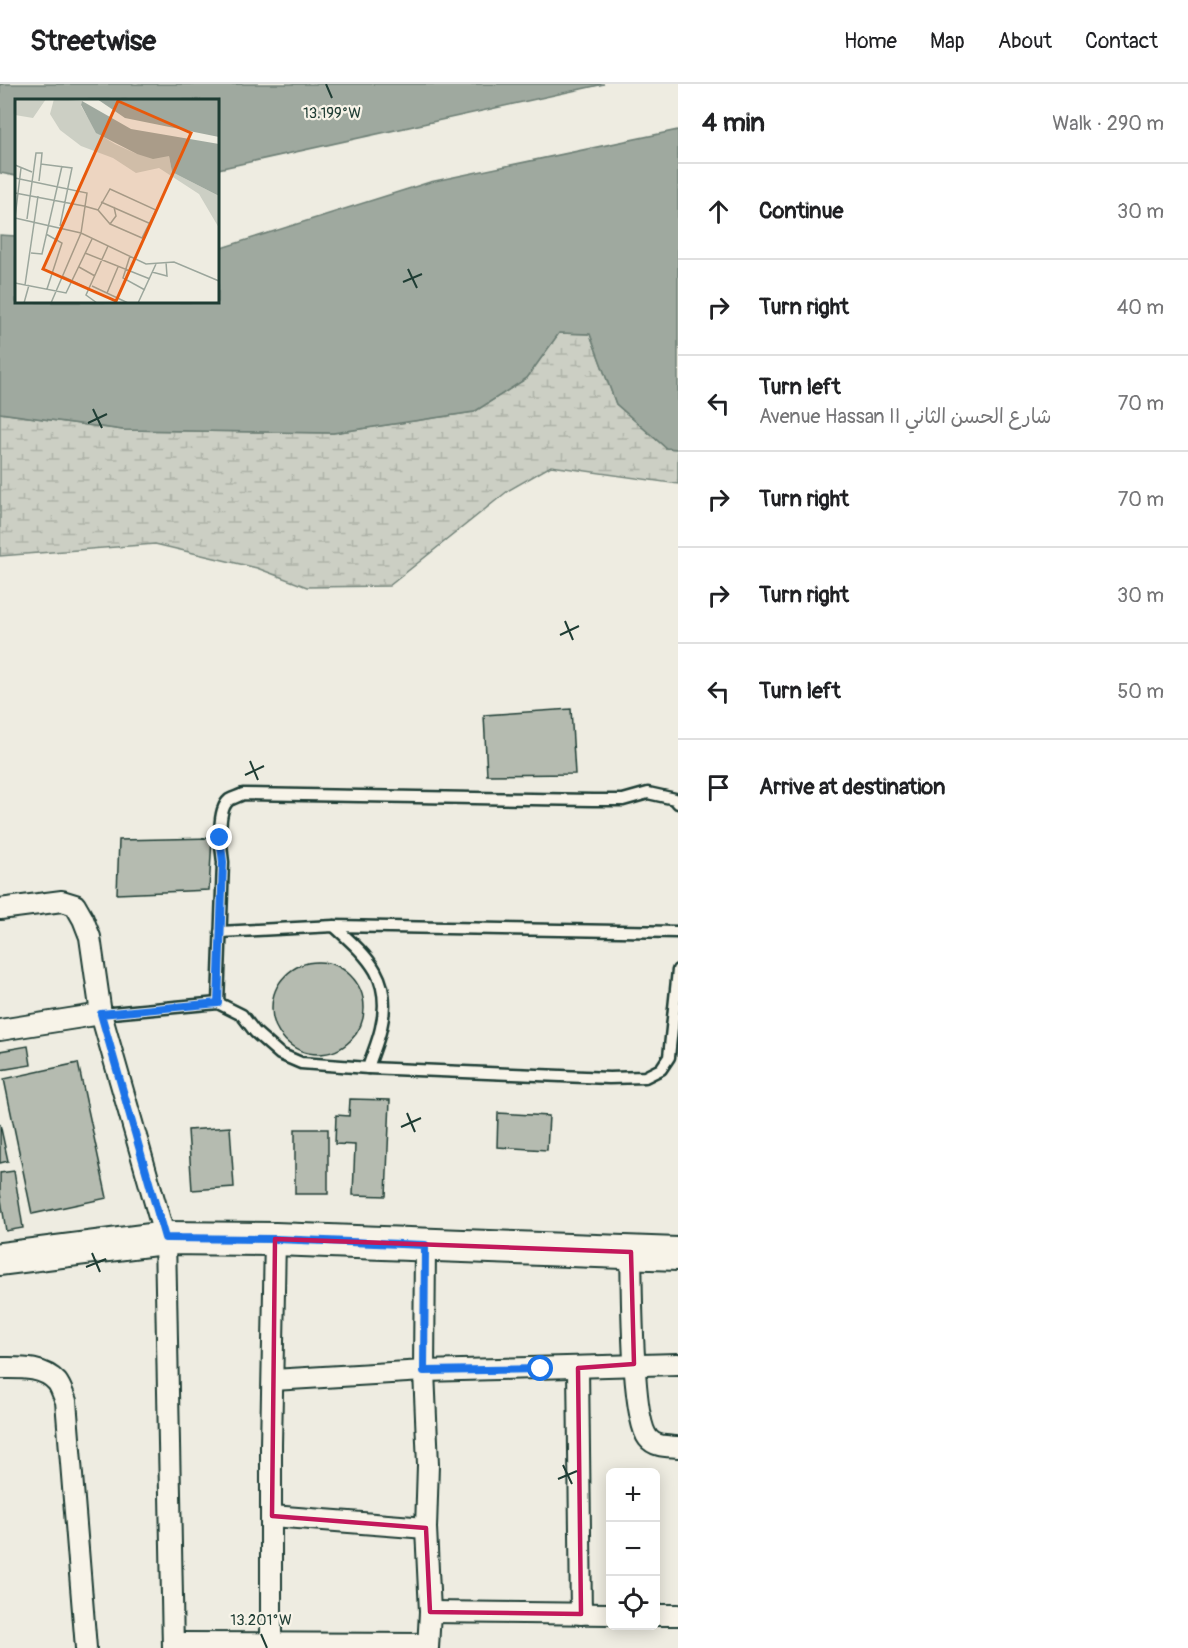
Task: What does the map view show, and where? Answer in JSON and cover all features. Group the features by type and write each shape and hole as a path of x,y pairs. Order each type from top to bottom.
{"main road":[{"path":"0,1259 165,1238 275,1239 678,1254"}],"street":[{"path":"0,909 62,901 75,905 83,919 90,937 101,1014 165,1238 173,1646 428,1646 430,1612 426,1528 428,1465 424,1371 425,1245"},
{"path":"0,1030 101,1014"},
{"path":"271,1646 271,1445 275,1239"},
{"path":"631,1252 634,1364 641,1421 647,1437 653,1443 678,1447"},
{"path":"273,1380 424,1371 678,1364"},
{"path":"0,1368 30,1368 44,1373 57,1383 66,1401 86,1648"},
{"path":"578,1368 581,1614"},
{"path":"272,1516 426,1528"},
{"path":"430,1612 606,1614"},
{"path":"660,1615 678,1615"}],"lane":[{"path":"218,1003 223,862 220,838 221,821 223,808 228,801 243,794 623,800 648,793 675,798 678,803"},
{"path":"220,932 334,926 678,932"},
{"path":"334,926 373,965 382,984 385,1006 381,1030 368,1068"},
{"path":"101,1014 218,1003 242,1015 255,1032 280,1054 301,1063 609,1078 645,1077 661,1069 669,1057 678,970"}],"highlighted area":[{"path":"275,1239 631,1252 634,1364 578,1368 581,1614 430,1612 426,1528 272,1516"}],"green space":[{"path":"559,333 590,334 616,404 666,448 678,449 678,484 551,466 509,490 389,586 307,587 257,568 155,544 0,556 0,413 123,430 333,433 474,412 527,378"}],"shaded area":[{"path":"0,84 604,84 219,169 219,99 15,99 15,176 0,173"},
{"path":"678,130 678,449 666,448 616,404 590,334 559,333 527,378 474,412 333,433 123,430 0,413 0,235 15,236 15,303 219,303 219,249 430,182"}],"building":[{"path":"571,709 575,774 487,775 484,715"},
{"path":"212,838 209,890 117,894 119,840"},
{"path":"318,962 336,965 351,975 361,990 364,1008 361,1026 351,1041 336,1051 318,1054 300,1051 285,1041 275,1026 272,1008 275,990 285,975 300,965"},
{"path":"28,1046 31,1065 0,1070 0,1051"},
{"path":"78,1063 107,1198 32,1214 4,1079"},
{"path":"350,1099 390,1100 386,1196 353,1195 355,1145 335,1144 336,1115 349,1116"},
{"path":"498,1113 549,1116 547,1150 497,1147"},
{"path":"0,1124 8,1161 0,1163"},
{"path":"230,1127 234,1187 192,1190 188,1130"},
{"path":"295,1129 328,1129 328,1194 295,1194"},
{"path":"14,1171 23,1228 6,1231 0,1193 0,1173"}],"route":[{"path":"220,838 223,862 218,1003 101,1014 165,1238 275,1239 425,1245 424,1371 541,1369"}]}
